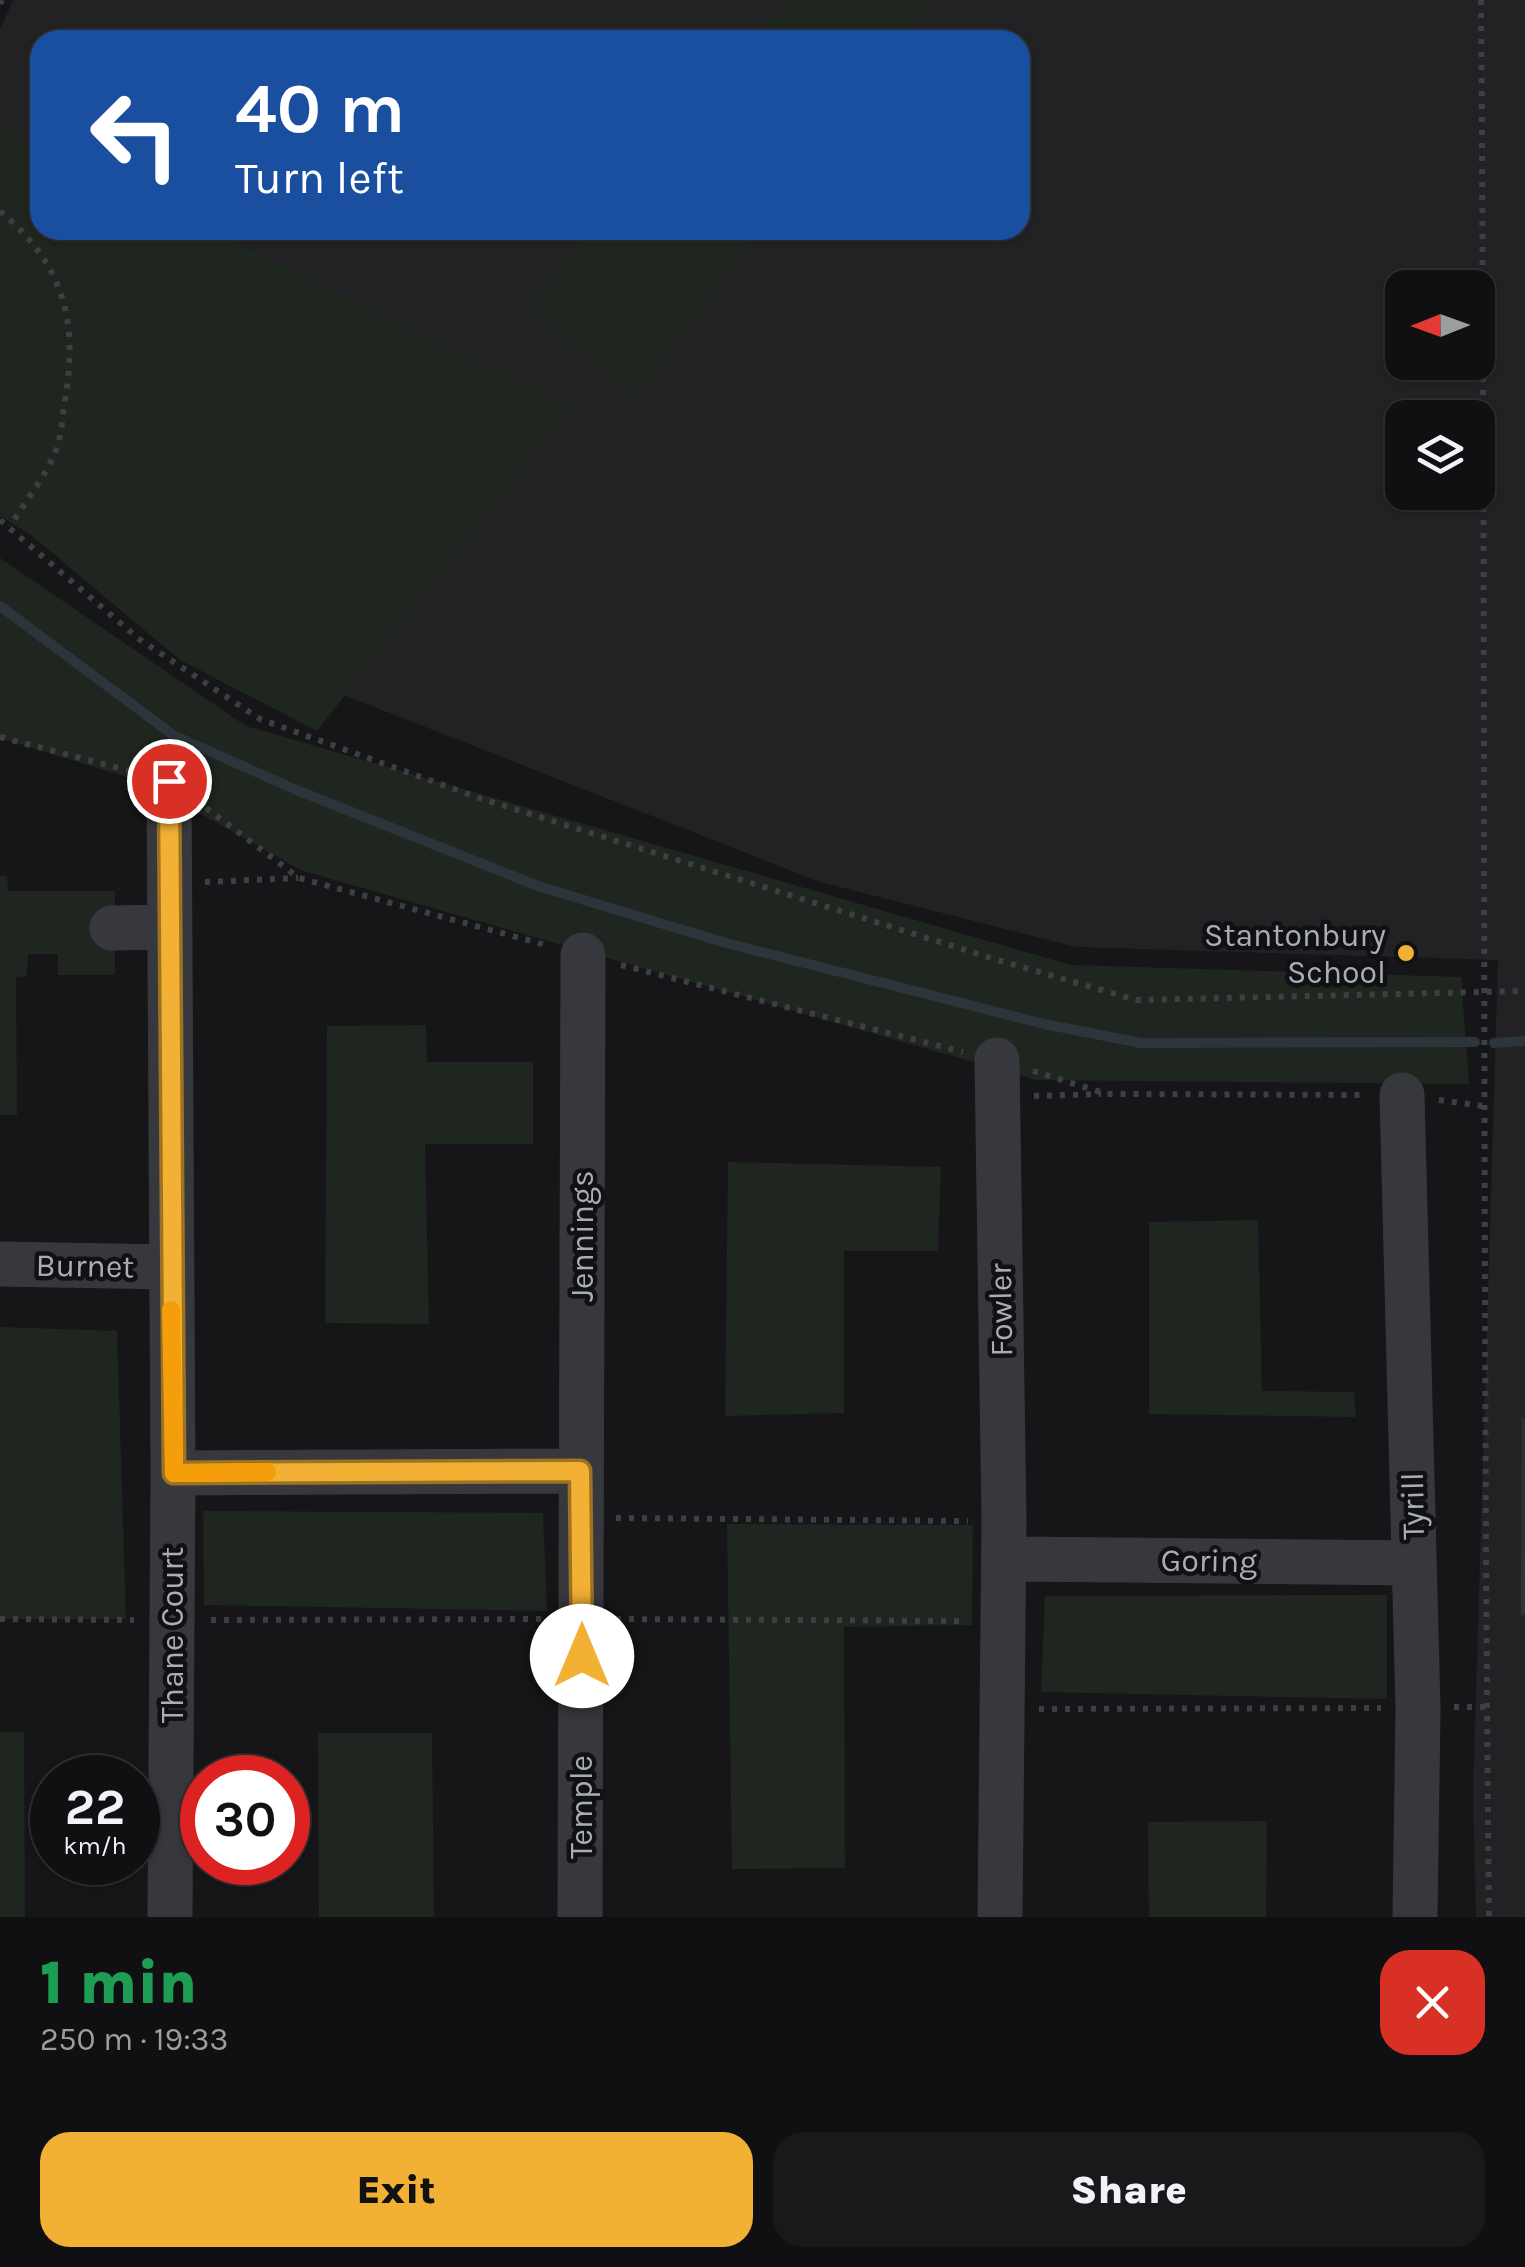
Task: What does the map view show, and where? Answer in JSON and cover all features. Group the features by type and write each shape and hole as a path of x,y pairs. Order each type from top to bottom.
{"street":[{"path":"169,781 170,1267"},
{"path":"112,928 169,906"},
{"name":"Jennings","path":"581,1518 562,1104 583,955"},
{"name":"Fowler","path":"998,1079 1004,1540"},
{"name":"Tyrill","path":"1402,1095 1418,1708 1415,1917"},
{"name":"Burnet","path":"0,1264 170,1267"},
{"name":"Thane Court","path":"170,1267 174,1473 170,1917"},
{"path":"174,1473 580,1471"},
{"name":"Temple","path":"580,1917 581,1518"},
{"path":"1000,1917 1004,1540"},
{"name":"Goring","path":"1004,1540 1414,1563"}],"path":[{"path":"1481,0 1485,494 1482,1106 1489,1917"},
{"path":"0,211 20,228 54,275 70,323 68,388 56,450 10,526"},
{"path":"0,520 140,639 260,719 479,798 1136,1000 1525,991"},
{"path":"0,737 169,781 299,878 583,955 998,1079 1108,1094 1402,1095 1482,1106"},
{"path":"169,906 299,878"},
{"path":"998,1079 1108,1094"},
{"path":"581,1518 1004,1540"},
{"path":"0,1619 1003,1621"},
{"path":"1002,1709 1487,1706"}],"shaded area":[{"name":"Stantonbury School","path":"13,0 1525,0 1525,1917 1476,1917 1473,1793 1498,960 1076,947 820,882 234,652 0,495 0,30"},
{"path":"786,0 935,0 912,30 760,30"},
{"path":"0,128 30,142 30,240 232,240 573,406 317,731 180,660 31,535 0,516"},
{"path":"584,240 754,240 635,399 527,307"},
{"path":"0,558 246,726 1071,965 1461,977 1469,1084 1036,1080 303,871 143,782 0,738"},
{"path":"0,876 7,876 8,891 115,891 115,975 58,975 58,954 28,954 27,976 16,977 17,1115 0,1115"},
{"path":"426,1025 427,1062 533,1062 533,1144 425,1144 429,1324 325,1323 327,1026"},
{"path":"728,1162 941,1167 938,1251 844,1251 844,1413 725,1416"},
{"path":"1258,1220 1262,1391 1354,1392 1356,1417 1149,1414 1149,1222"},
{"path":"0,1327 117,1331 126,1619 0,1619"},
{"path":"203,1511 543,1513 547,1611 204,1605"},
{"path":"727,1524 973,1525 972,1625 844,1627 845,1868 732,1869"},
{"path":"1387,1595 1387,1699 1041,1692 1045,1596"},
{"path":"0,1732 24,1732 25,1917 0,1917"},
{"path":"318,1733 432,1733 434,1917 319,1917"},
{"path":"1267,1821 1266,1917 1149,1917 1148,1822"}],"building":[{"path":"1525,1420 1525,1614 1522,1614"}],"waterway":[{"path":"0,606 173,735 294,789 538,886 726,943 1044,1024 1141,1043 1475,1042"},
{"path":"1494,1043 1525,1041"}],"slow traffic":[{"path":"171,1310 174,1473 267,1472"}],"place":[{"name":"Stantonbury School","path":"1406,953"}],"route":[{"path":"169,781 174,1473 580,1471 582,1656"}]}
